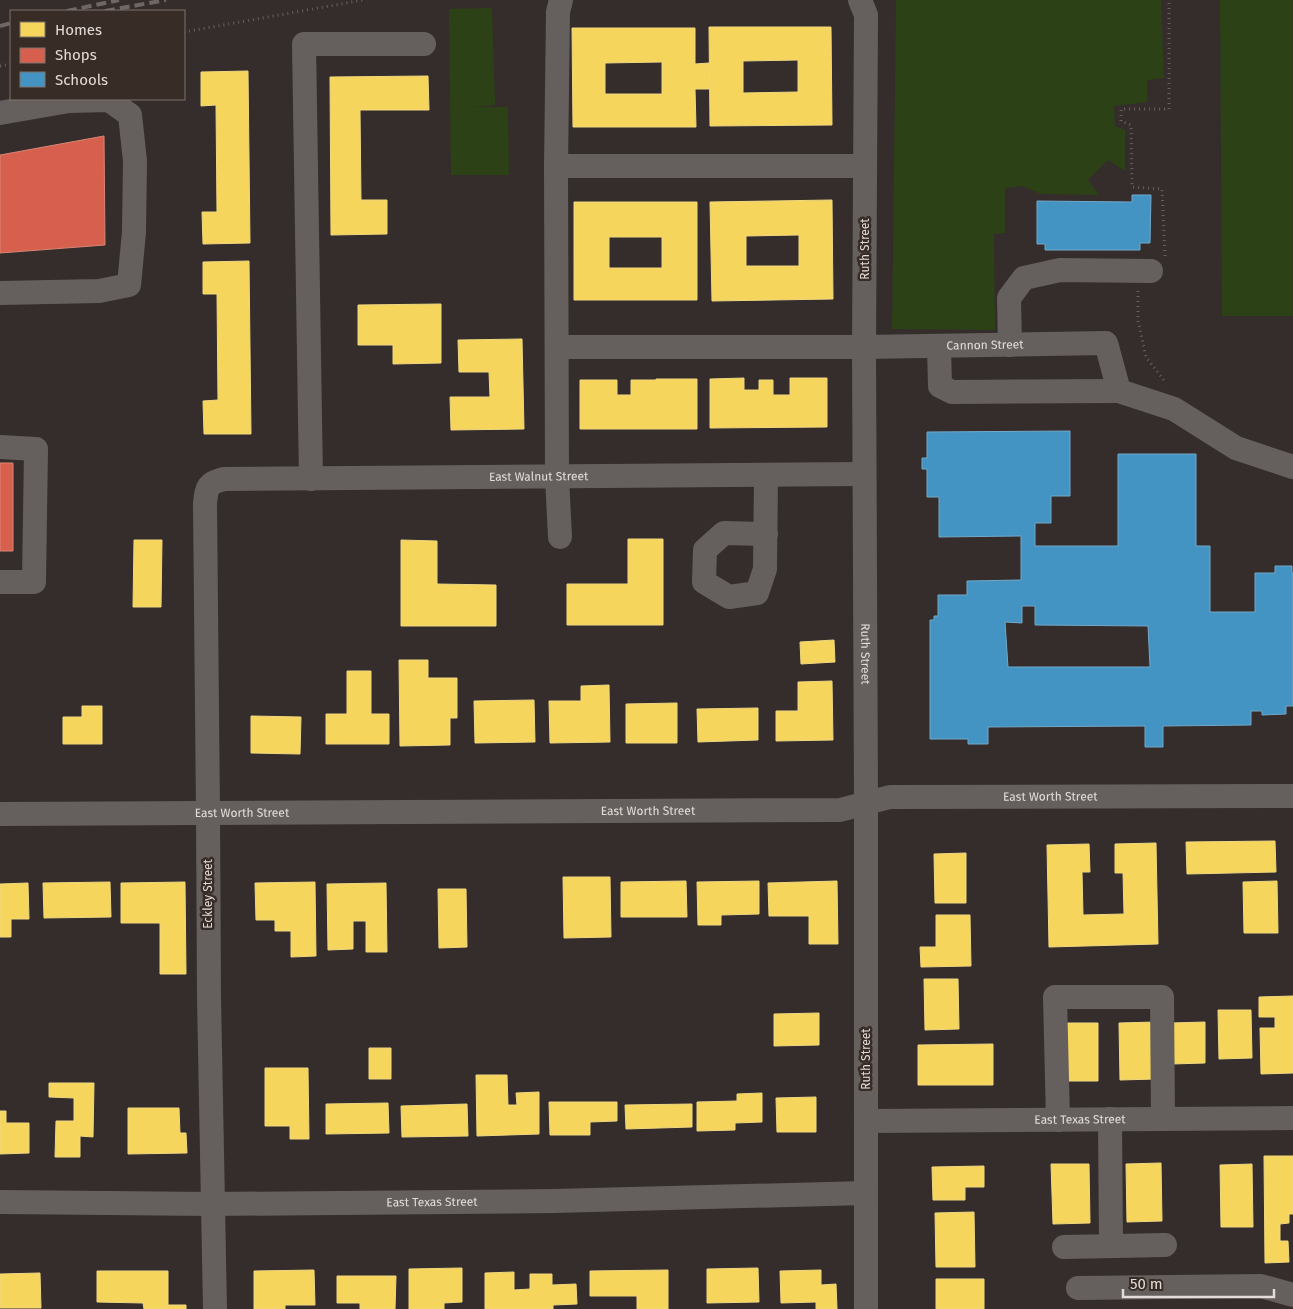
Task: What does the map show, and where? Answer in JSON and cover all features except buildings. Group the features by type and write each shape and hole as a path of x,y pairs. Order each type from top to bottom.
{"street":[{"path":"560,537 557,477 556,166 558,12 562,0"},
{"name":"Ruth Street","path":"860,0 866,15 864,347 866,1309"},
{"path":"311,479 304,44 424,44"},
{"path":"0,113 69,101 109,100 130,115 135,161 134,232 129,285 99,291 0,292"},
{"path":"556,166 865,166"},
{"path":"1010,345 1009,298 1024,278 1060,270 1152,273"},
{"name":"Cannon Street","path":"557,347 864,347 1106,344 1119,391"},
{"path":"940,346 940,386 952,392 1119,391 1174,409 1236,448 1293,466"},
{"path":"0,447 36,449 34,582 0,582"},
{"name":"East Walnut Street","path":"213,482 224,479 864,474"},
{"path":"766,475 766,534"},
{"name":"Eckley Street","path":"213,482 206,489 205,503 209,997 214,1309"},
{"name":"East Worth Street","path":"0,814 840,810 890,797 1293,796"},
{"path":"1058,1120 1055,996 1162,997 1163,1119"},
{"name":"East Texas Street","path":"866,1121 1293,1118"},
{"path":"1110,1120 1111,1246"},
{"name":"East Texas Street","path":"0,1202 213,1204 554,1201 866,1193"},
{"path":"1064,1247 1165,1245"},
{"path":"1078,1288 1261,1286 1293,1295"}],"path":[{"path":"185,32 363,0"},
{"path":"1170,0 1169,109 1121,109 1121,121 1131,126 1132,186 1162,189 1152,273 1138,321 1146,357 1163,379 1174,409"}],"green space":[{"path":"896,0 1161,0 1164,78 1147,80 1147,102 1114,106 1115,126 1125,130 1125,171 1108,160 1088,180 1099,195 1040,194 1023,186 1005,188 1005,233 994,234 995,330 892,329"},
{"path":"1220,0 1293,0 1293,316 1222,316"},
{"path":"492,8 495,105 472,107 508,107 509,175 451,175 449,9"}],"railway":[{"path":"72,10 119,0"},
{"path":"111,10 166,0"},
{"path":"0,26 10,23"}]}
